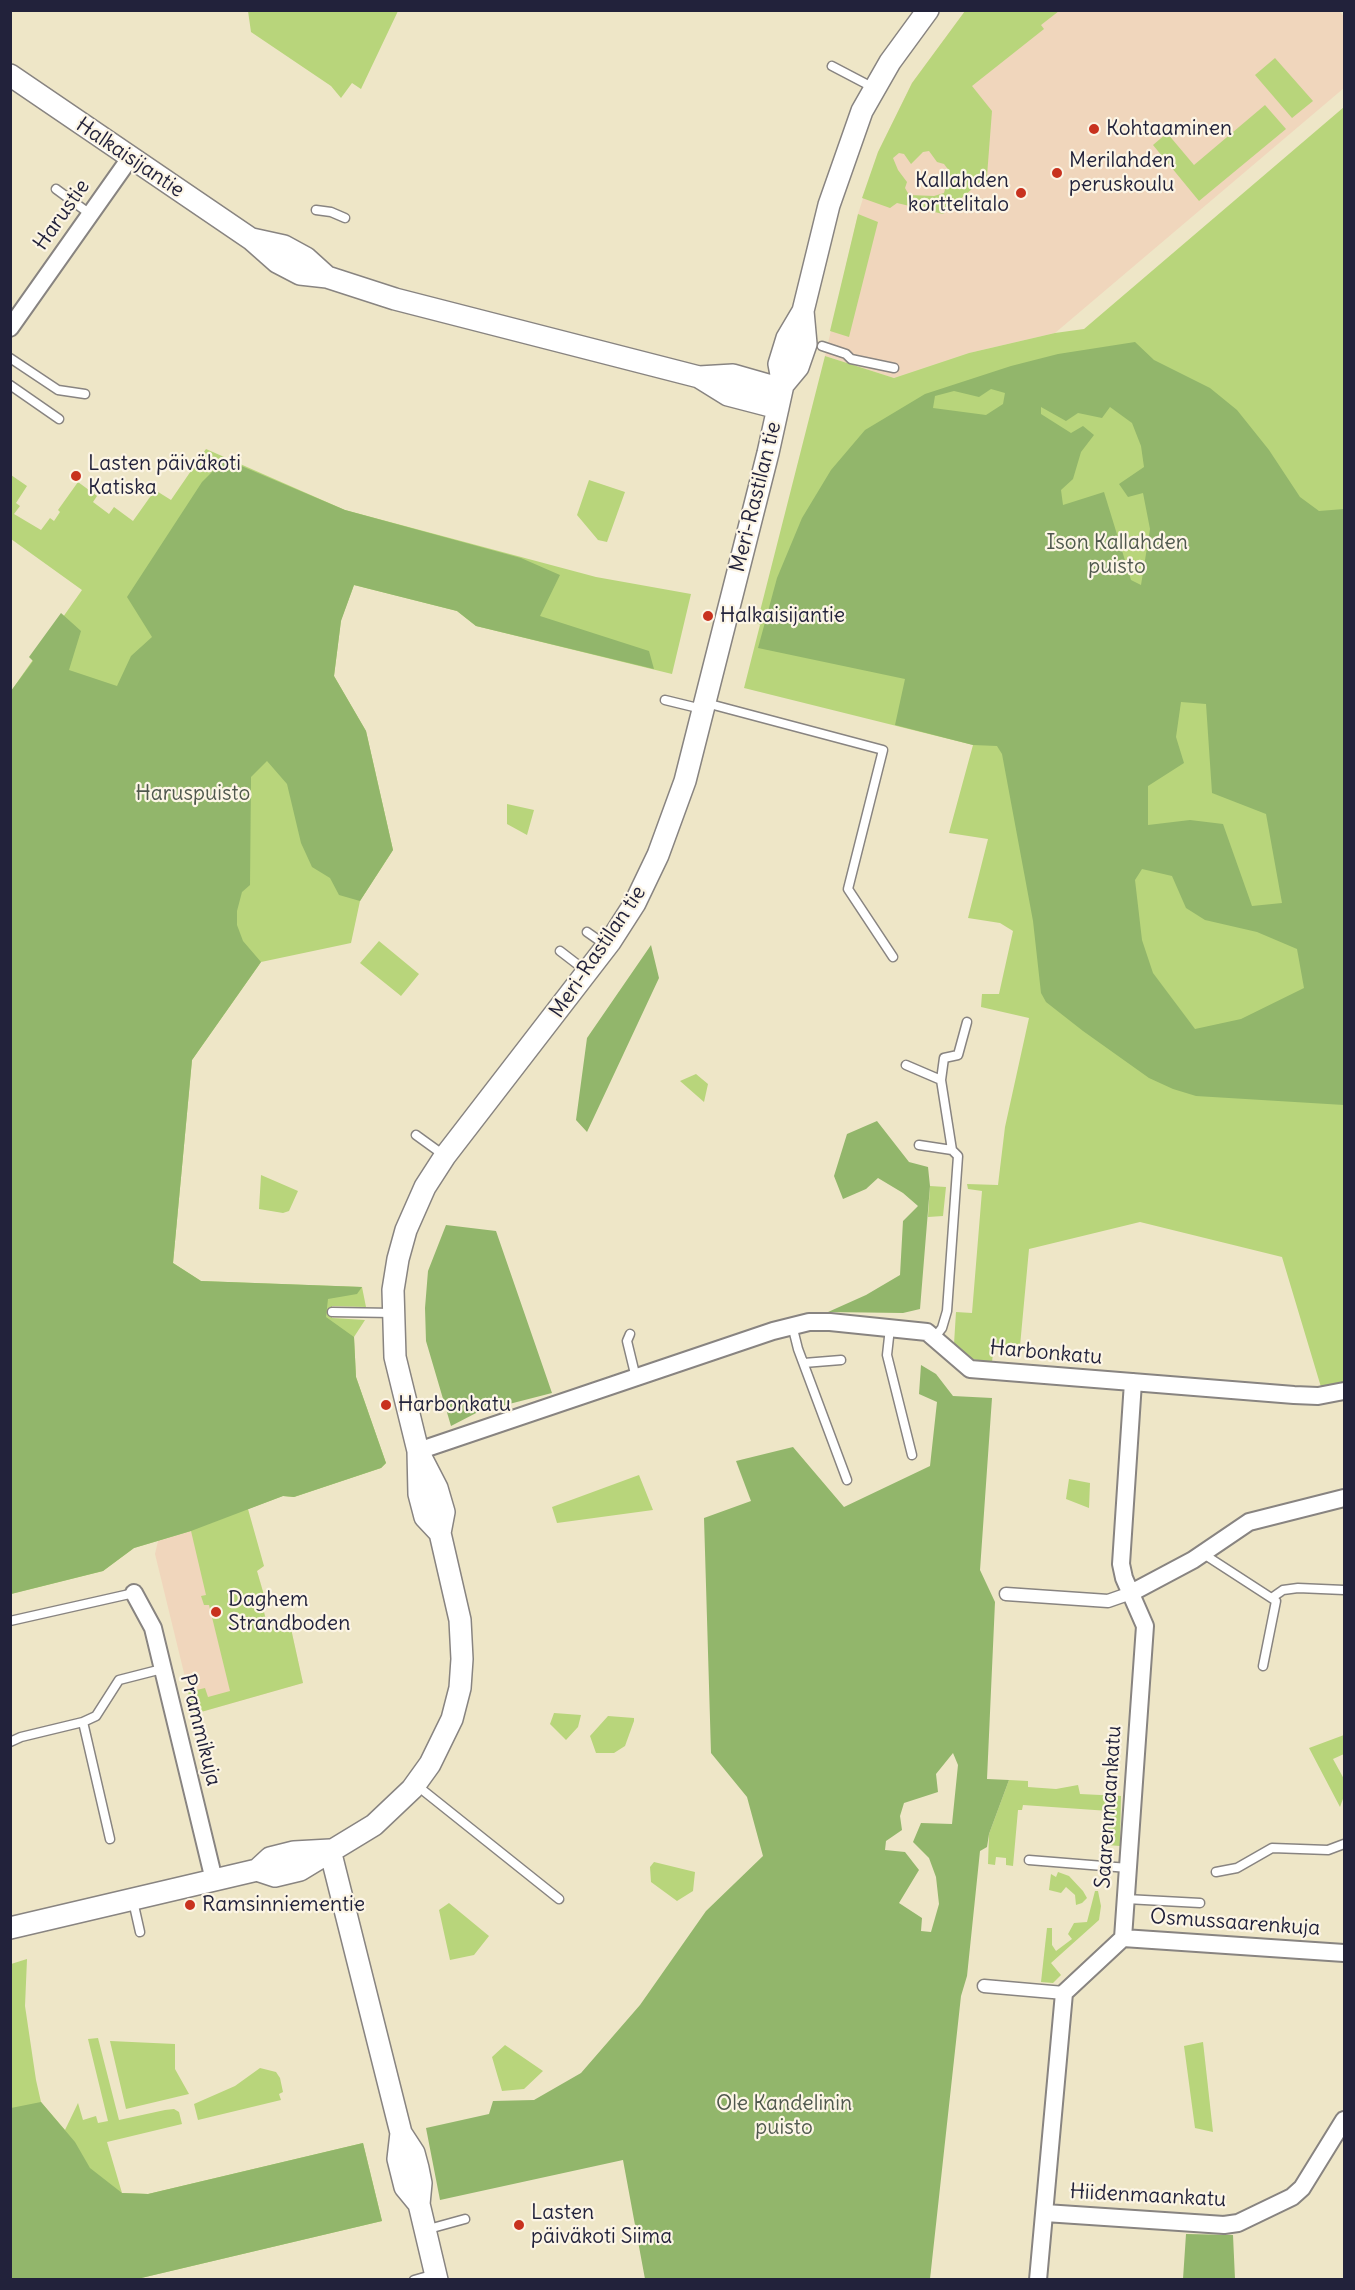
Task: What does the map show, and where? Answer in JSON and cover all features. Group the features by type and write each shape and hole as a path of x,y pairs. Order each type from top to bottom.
{"street":[{"name":"Meri-Rastilan tie","path":"10,1928 257,1870 270,1858 294,1852 330,1850 374,1825 394,1808 415,1784 442,1742 460,1688 462,1659 460,1620 440,1533 425,1517 419,1494 418,1451 395,1357 393,1313 398,1259 406,1230 425,1187 445,1156 588,973 635,903 658,855 685,781 780,387 787,338 803,311 829,205 851,139 874,88 928,10"},
{"name":"Halkaisijantie","path":"10,75 251,239 284,246 306,258 327,278 395,299 699,377 728,395 780,387"},
{"name":"Harustie","path":"10,328 130,158"},
{"path":"418,1451 792,1325 830,1322 927,1332 935,1336"},
{"name":"Harbonkatu","path":"935,1336 970,1369 1294,1395 1318,1396 1344,1391"},
{"name":"Saarenmaankatu","path":"1123,1938 1144,1626 1121,1564 1133,1382"},
{"path":"1006,1594 1108,1601 1131,1593 1202,1553 1249,1522 1344,1498"},
{"name":"Prammikuja","path":"134,1593 153,1628 214,1880"},
{"path":"330,1850 401,2133 398,2159 403,2180 405,2187 419,2204 436,2277"},
{"path":"1038,2280 1046,2213 1064,1993 1123,1938"},
{"name":"Osmussaarenkuja","path":"1123,1938 1344,1953"},
{"path":"984,1986 1064,1993"},
{"name":"Hiidenmaankatu","path":"1046,2213 1224,2225 1238,2223 1292,2197 1302,2188 1344,2120"}],"lane":[{"path":"832,66 874,88"},
{"path":"56,189 90,214"},
{"path":"316,210 331,212 345,218"},
{"path":"822,346 846,354 850,359 894,368"},
{"path":"10,358 58,390 85,394"},
{"path":"10,385 59,419"},
{"path":"665,699 704,706 883,750 848,889 893,957"},
{"path":"587,932 607,946"},
{"path":"560,951 588,973"},
{"path":"935,1336 942,1328 947,1311 958,1156 952,1150 941,1080 944,1058 958,1055 967,1022"},
{"path":"906,1065 941,1080"},
{"path":"416,1135 445,1156"},
{"path":"919,1145 952,1150"},
{"path":"332,1312 393,1313"},
{"path":"792,1325 846,1480"},
{"path":"890,1328 887,1355 912,1455"},
{"path":"630,1334 627,1341 636,1378"},
{"path":"804,1363 842,1360"},
{"path":"1202,1553 1273,1597 1276,1608 1263,1666"},
{"path":"1273,1597 1282,1590 1298,1588 1344,1590"},
{"path":"10,1620 134,1593"},
{"path":"10,1742 21,1737 83,1722 96,1716 118,1680 162,1668"},
{"path":"83,1722 110,1839"},
{"path":"415,1784 558,1899"},
{"path":"1216,1872 1237,1868 1272,1848 1328,1850 1344,1844"},
{"path":"1029,1860 1128,1868"},
{"path":"132,1898 140,1932"},
{"path":"1126,1899 1200,1904"},
{"path":"425,2230 465,2219"},
{"path":"414,2280 436,2277"}],"shaded area":[{"name":"Merilahden peruskoulu","path":"1339,10 1344,17 1344,88 1055,333 969,353 894,378 825,356 858,214 878,152 912,83 965,11"},
{"name":"Daghem Strandboden","path":"191,1531 264,1566 257,1571 266,1602 262,1604 268,1628 290,1624 303,1683 194,1714 155,1554 158,1541"}],"green space":[{"path":"248,10 398,11 361,89 352,83 341,98 331,86 251,32"},
{"path":"965,11 1059,11 1041,25 1044,29 972,86 992,111 987,176 943,214 897,203 890,208 862,198 878,152 912,83","holes":["929,151 937,162 944,164 950,172 944,193 934,196 909,195 905,188 907,182 893,158 899,153 904,154 911,164 923,152"]},
{"path":"1275,58 1313,101 1292,118 1255,75"},
{"path":"1265,105 1286,129 1199,201 1153,145 1167,133 1194,165"},
{"name":"Ison Kallahden puisto","path":"1344,107 1344,1382 1321,1387 1282,1257 1140,1222 1029,1249 1020,1346 994,1344 992,1362 971,1359 954,1344 956,1312 972,1313 982,1191 968,1189 967,1184 998,1185 1005,1127 1029,1018 981,1007 982,994 999,994 1013,931 1000,923 968,918 988,839 949,833 973,745 744,688 760,625 757,623 825,356 894,378 969,353 1055,333 1084,329"},
{"path":"858,214 878,222 849,337 830,331"},
{"path":"1135,342 1154,360 1210,388 1237,410 1269,450 1300,497 1319,511 1344,509 1344,1105 1196,1096 1149,1078 1083,1031 1046,1002 1041,993 1033,921 1002,754 997,746 973,745 895,725 905,679 758,648 777,578 802,518 831,470 865,430 925,394 1011,366 1058,354","holes":["991,389 1005,393 1003,404 986,415 933,408 935,396 954,391 979,397","1041,407 1066,421 1078,413 1102,418 1110,407 1132,423 1141,446 1144,467 1119,484 1128,497 1143,493 1150,529 1141,585 1131,580 1104,492 1063,505 1061,490 1073,479 1081,452 1094,435 1083,426 1071,433 1041,414","1181,702 1206,704 1212,793 1266,814 1282,903 1252,906 1223,824 1190,820 1148,825 1148,786 1184,763 1176,737","1142,869 1172,876 1186,908 1205,920 1257,932 1297,949 1304,988 1241,1019 1195,1029 1153,973 1142,940 1135,880"]},
{"name":"Haruspuisto","path":"206,449 345,510 596,577 691,594 672,674 476,626 457,611 354,585 341,620 334,676 366,731 393,850 360,901 351,943 261,962 192,1060 173,1263 201,1281 362,1287 366,1307 332,1306 332,1318 365,1320 354,1337 356,1377 386,1463 381,1468 294,1497 283,1496 248,1509 264,1566 257,1571 266,1602 262,1604 268,1628 290,1624 303,1683 194,1714 188,1692 205,1688 208,1697 230,1691 209,1605 204,1605 201,1596 206,1595 191,1531 134,1548 103,1571 11,1594 11,691 82,590 11,539 11,475 27,486 16,503 20,506 14,514 41,530 50,518 54,521 60,512 58,510 78,482 97,496 93,502 109,514 114,507 133,521 155,490 171,500"},
{"name":"Haruspuisto","path":"225,459 345,510 521,558 560,575 540,616 649,651 654,669 476,626 457,611 354,585 341,621 334,676 366,731 393,850 360,901 339,895 330,878 312,867 301,843 287,784 267,761 251,777 250,885 242,892 237,911 237,925 243,941 261,962 192,1060 173,1263 201,1281 362,1287 357,1294 328,1299 326,1317 354,1337 356,1377 386,1463 381,1468 294,1497 283,1496 191,1531 134,1548 103,1571 11,1594 11,691 33,661 29,657 61,613 81,631 69,670 117,686 131,656 152,637 127,597 202,482"},
{"path":"589,480 625,492 607,542 598,540 577,515"},
{"path":"507,804 534,810 527,835 507,824"},
{"path":"379,941 419,974 401,996 360,963"},
{"path":"651,945 659,978 587,1132 576,1120 587,1038"},
{"path":"696,1074 708,1084 704,1102 680,1081"},
{"path":"877,1121 909,1162 928,1167 930,1186 920,1309 903,1313 828,1312 866,1295 900,1275 903,1221 918,1206 903,1193 878,1178 866,1189 843,1199 834,1176 847,1134"},
{"path":"261,1175 298,1191 289,1211 283,1213 259,1209"},
{"path":"930,1186 946,1187 943,1216 928,1217"},
{"path":"446,1225 496,1231 552,1393 478,1412 451,1426 426,1341 425,1308 428,1271"},
{"name":"Ole Kandelinin puisto","path":"921,1365 936,1374 953,1396 992,1398 980,1570 995,1602 987,1779 1009,1780 989,1834 987,1847 980,1851 967,1976 961,1996 930,2279 645,2279 623,2160 440,2200 426,2128 489,2114 493,2101 534,2100 581,2073 640,2005 706,1911 763,1856 747,1797 711,1753 704,1518 751,1501 736,1461 793,1447 844,1507 930,1466 937,1402 919,1394","holes":["953,1753 958,1765 952,1824 921,1823 913,1842 929,1858 936,1877 939,1904 931,1932 921,1931 922,1918 899,1903 919,1870 905,1852 885,1850 886,1841 902,1830 900,1816 904,1803 938,1792 936,1774"]},
{"path":"639,1475 653,1510 557,1523 552,1507"},
{"path":"1069,1479 1090,1483 1089,1508 1066,1499"},
{"path":"554,1713 581,1715 578,1727 566,1740 550,1724"},
{"path":"608,1716 634,1718 634,1721 625,1746 614,1753 596,1753 590,1736"},
{"path":"1344,1735 1344,1754 1333,1759 1344,1779 1344,1796 1340,1807 1309,1748"},
{"path":"1009,1780 1028,1781 1028,1787 1056,1789 1078,1785 1080,1794 1121,1796 1120,1846 1107,1845 1109,1811 1023,1805 1022,1810 1018,1810 1013,1866 1006,1865 1006,1858 996,1857 995,1865 988,1864 989,1834"},
{"path":"654,1862 695,1872 693,1891 677,1901 651,1882 650,1867"},
{"path":"1058,1872 1069,1876 1083,1891 1087,1898 1082,1903 1076,1905 1075,1895 1066,1887 1061,1893 1049,1890 1051,1874 1056,1877"},
{"path":"1095,1891 1098,1891 1101,1906 1099,1920 1051,1963 1061,1975 1053,1983 1041,1982 1047,1928 1052,1928 1052,1945 1056,1951 1072,1939 1068,1934 1074,1923 1087,1922"},
{"path":"449,1903 489,1936 474,1955 450,1960 439,1910"},
{"path":"27,1959 25,2006 36,2080 41,2102 65,2130 78,2103 83,2120 96,2116 98,2123 108,2121 88,2039 98,2038 119,2120 165,2110 174,2109 179,2112 182,2124 107,2142 122,2193 148,2194 363,2143 382,2221 137,2279 11,2280 11,1964"},
{"path":"110,2041 175,2044 175,2069 189,2094 126,2109"},
{"path":"1203,2042 1213,2132 1195,2128 1184,2046"},
{"path":"505,2045 543,2071 524,2089 502,2091 492,2057"},
{"path":"260,2068 276,2072 280,2078 283,2092 279,2094 281,2100 198,2120 194,2104 235,2086"},
{"path":"41,2102 75,2142 90,2168 122,2193 148,2194 363,2143 382,2221 137,2279 11,2279 11,2108"},
{"path":"1186,2234 1233,2235 1235,2279 1183,2279"}],"place":[{"name":"Kohtaaminen","path":"1094,129"},
{"name":"Merilahden peruskoulu","path":"1057,173"},
{"name":"Kallahden korttelitalo","path":"1021,193"},
{"name":"Lasten päiväkoti Katiska","path":"76,476"},
{"name":"Halkaisijantie","path":"708,616"},
{"name":"Harbonkatu","path":"386,1405"},
{"name":"Daghem Strandboden","path":"216,1612"},
{"name":"Ramsinniementie","path":"190,1905"},
{"name":"Lasten päiväkoti Siima","path":"519,2225"}]}
